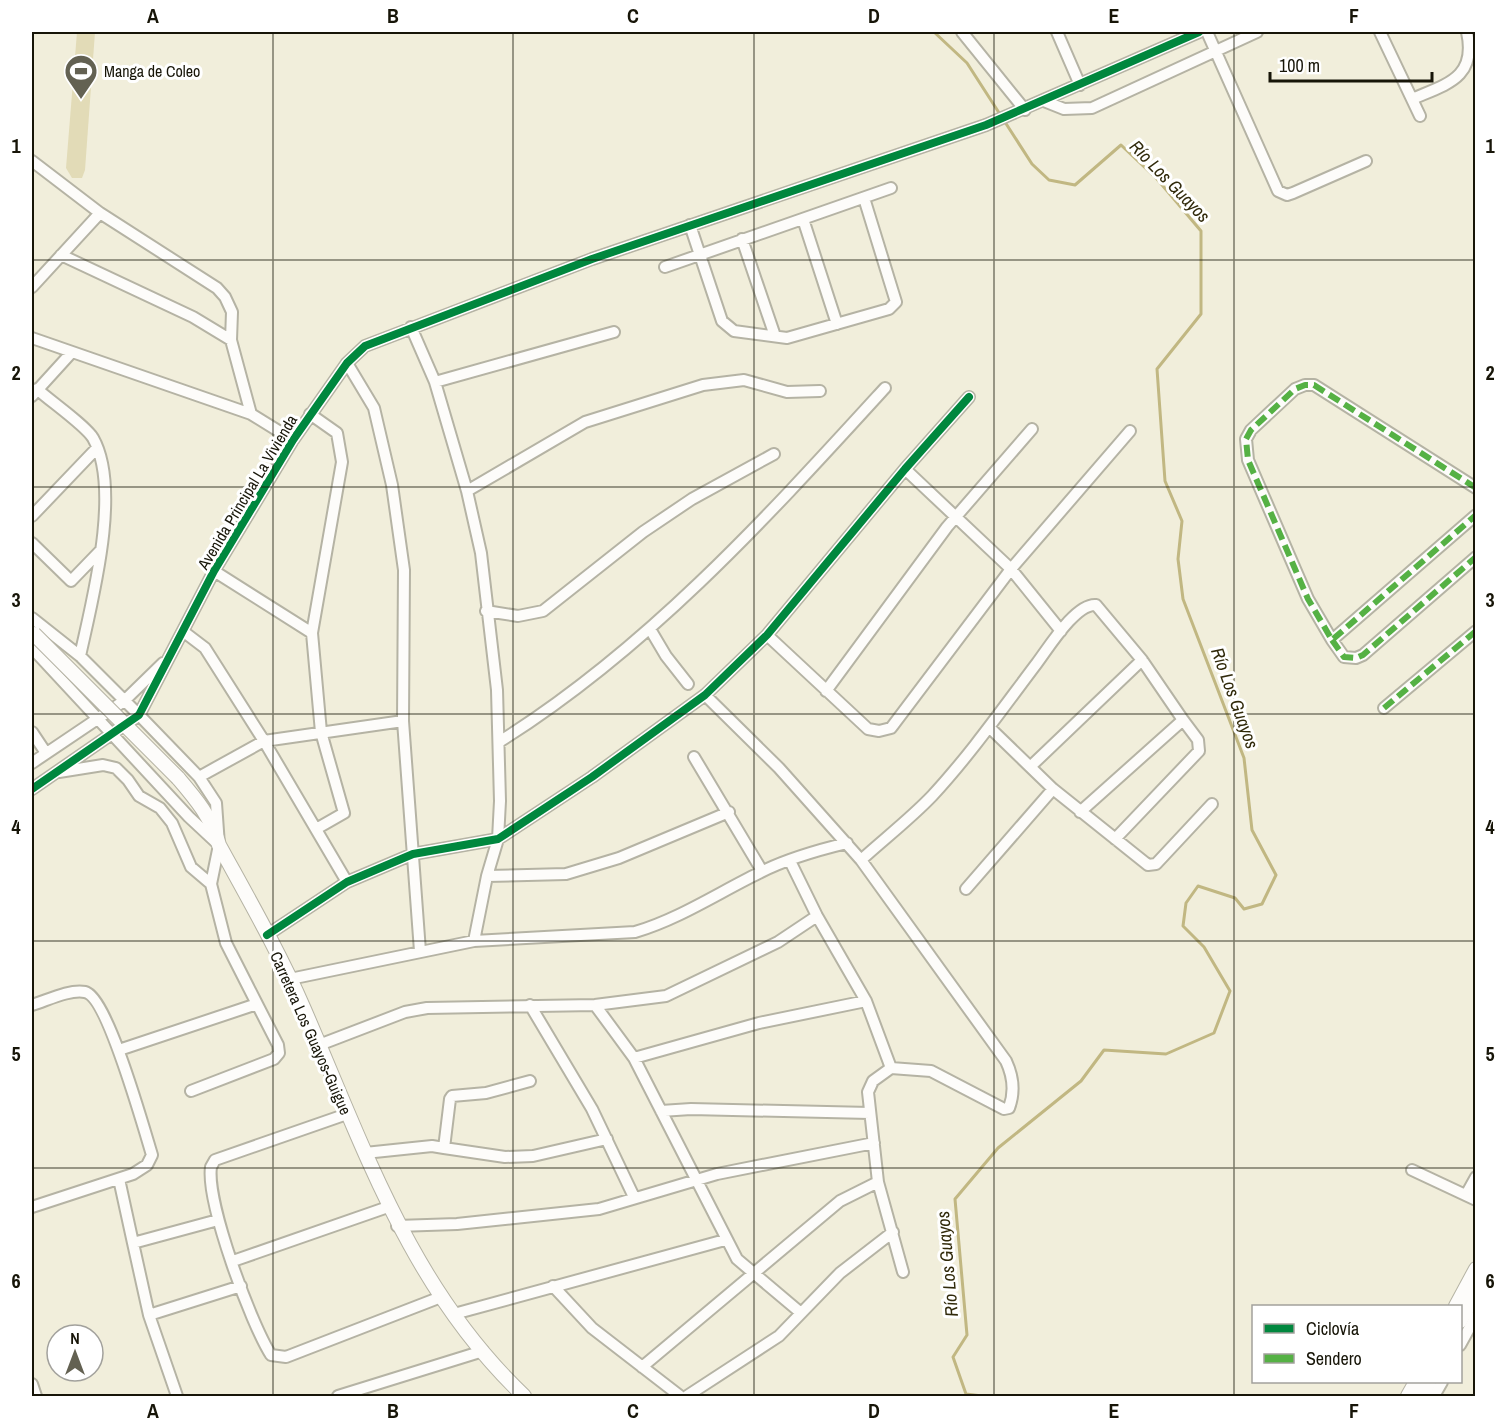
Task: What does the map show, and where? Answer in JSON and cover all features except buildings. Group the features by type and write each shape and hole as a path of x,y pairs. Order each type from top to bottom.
{"main road":[{"name":"Carretera Los Guayos-Guigue","path":"33,633 178,778 198,801 214,827 219,845 290,979 397,1226 441,1297 483,1351 524,1396"},
{"path":"1457,1305 1476,1269"},
{"path":"1462,1319 1476,1293"}],"street":[{"path":"962,32 1021,111"},
{"path":"1057,32 1080,85"},
{"name":"Avenida Principal La Vivienda","path":"32,789 53,772 113,736 139,715 174,652 214,571 293,440 346,363 365,346 690,225 986,125 1080,85 1175,36 1199,32"},
{"path":"1207,32 1278,191 1282,194 1293,193 1366,161"},
{"path":"1044,101 1064,109 1092,108 1257,32"},
{"path":"1380,32 1420,116"},
{"path":"1412,99 1453,81 1462,72 1470,53 1467,32"},
{"path":"33,167 217,288 225,297 232,312 231,340 252,414"},
{"path":"665,267 891,188"},
{"path":"690,225 722,321 728,328 741,333 792,337 889,309 897,302 864,198"},
{"path":"32,287 100,213"},
{"path":"802,219 837,324"},
{"path":"742,239 775,336"},
{"path":"62,255 193,317 231,340"},
{"path":"411,327 435,382 467,491 481,553 497,690 498,839 487,876 474,941"},
{"path":"435,382 614,332"},
{"path":"32,338 252,414 293,440"},
{"path":"72,352 34,393 92,436 101,459 104,501 101,550 94,601 80,656"},
{"path":"346,363 374,408 392,485 404,570 403,721 420,951"},
{"path":"467,491 585,422 703,385 744,380 787,393 820,390"},
{"path":"1476,488 1314,386 1305,385 1295,389 1251,430 1246,439 1248,460 1308,599 1344,657 1356,658 1363,655 1476,557"},
{"path":"499,742 536,719 650,629 786,496 885,388"},
{"path":"267,935 347,882 413,854 498,839 591,777 705,695 767,635 905,469 969,397"},
{"path":"310,414 337,433 342,462 312,633 321,732 344,813 316,829"},
{"path":"826,691 956,517 1032,429"},
{"path":"767,635 868,729 879,731 891,728 1011,569 1130,431"},
{"path":"32,516 97,448"},
{"path":"486,611 518,616 543,611 643,532 692,499 774,454"},
{"path":"905,469 1011,569 1061,631"},
{"path":"1332,640 1476,515"},
{"path":"32,543 71,580 101,550"},
{"path":"214,571 312,633"},
{"path":"861,860 931,796 989,727 1061,631 1083,607 1096,605 1142,660 1198,740 1199,751 1115,839"},
{"path":"32,618 80,656 139,715 199,777 216,803 219,845 211,884 225,943 278,1045 279,1053 274,1059 191,1091"},
{"path":"650,629 666,656 688,684"},
{"path":"1384,708 1476,631"},
{"path":"184,632 204,648 264,741 347,882"},
{"path":"32,648 189,817 219,845"},
{"name":"Avenida Principal La Vivienda","path":"32,763 124,701 174,652"},
{"path":"1031,766 1142,660"},
{"path":"705,695 779,768 861,860 1006,1061 1013,1080 1012,1101 1009,1108 1004,1109 931,1071 891,1068 873,1081 868,1092 878,1182 903,1272"},
{"path":"1080,812 1183,720"},
{"path":"199,777 264,741 403,721"},
{"path":"989,727 1053,789 1143,862 1152,866 1212,804"},
{"path":"32,732 46,753"},
{"path":"694,757 729,812 762,871"},
{"path":"53,772 103,765 116,768 139,796 160,808 172,823 191,867 211,884"},
{"path":"966,889 1053,789"},
{"path":"487,876 540,876 576,871 619,858 729,812"},
{"path":"290,979 474,941 635,932 658,925 762,871 847,843"},
{"path":"790,861 817,916 866,1001 891,1068"},
{"path":"319,1045 405,1012 428,1008 596,1005 666,996 778,942 817,916"},
{"path":"32,1005 85,992 95,997 119,1050 152,1155 147,1165 119,1179 32,1207"},
{"path":"633,1058 759,1023 866,1001"},
{"path":"119,1050 257,1004"},
{"path":"531,1005 607,1139 633,1197"},
{"path":"596,1005 633,1058 725,1240 737,1259 801,1313"},
{"path":"444,1148 452,1096 486,1093 531,1081"},
{"path":"661,1111 691,1108 870,1113"},
{"path":"347,1114 215,1160 210,1174 218,1220 260,1337 271,1355 286,1357 441,1297"},
{"path":"365,1153 432,1146 505,1157 533,1156 607,1139"},
{"path":"397,1226 457,1224 599,1209 633,1197 695,1182 717,1174 874,1143"},
{"path":"1412,1170 1471,1198 1476,1177"},
{"path":"119,1179 149,1316 177,1396"},
{"path":"642,1367 756,1274 840,1201 878,1182"},
{"path":"233,1261 388,1207"},
{"path":"133,1244 218,1220"},
{"path":"687,1396 779,1336 840,1273 893,1232"},
{"path":"454,1314 725,1240"},
{"path":"149,1316 241,1286"},
{"path":"554,1286 591,1328 680,1396"},
{"path":"1462,1343 1476,1316"},
{"path":"338,1396 483,1351"},
{"path":"32,1384 36,1396"}],"shaded area":[{"name":"Manga de Coleo","path":"77,32 95,32 85,170 82,178 72,178 66,168"}],"waterway":[{"name":"Río Los Guayos","path":"934,32 967,63 1032,164 1049,180 1075,185 1121,145 1157,179 1201,231 1201,314 1157,369 1165,481 1182,521 1178,559 1183,599 1244,758 1252,830 1276,875 1262,904 1244,909 1235,898 1198,886 1186,903 1183,926 1204,947 1230,991 1214,1033 1166,1054 1104,1050 1081,1081 998,1148 955,1199 967,1335 953,1357 966,1394 982,1396"}],"marked path":[{"path":"1476,488 1314,385 1305,385 1295,389 1251,430 1246,439 1248,460 1308,599 1332,640 1476,515"},
{"path":"1332,640 1344,657 1356,658 1363,655 1476,557"},
{"path":"1384,708 1476,631"}],"cycle path":[{"path":"32,789 139,715 214,571 293,440 347,363 365,346 592,259 986,125 1199,32"},
{"path":"267,935 347,882 413,854 498,839 592,777 705,695 767,635 905,469 969,397"}],"place":[{"name":"Manga de Coleo","path":"81,100"}]}
